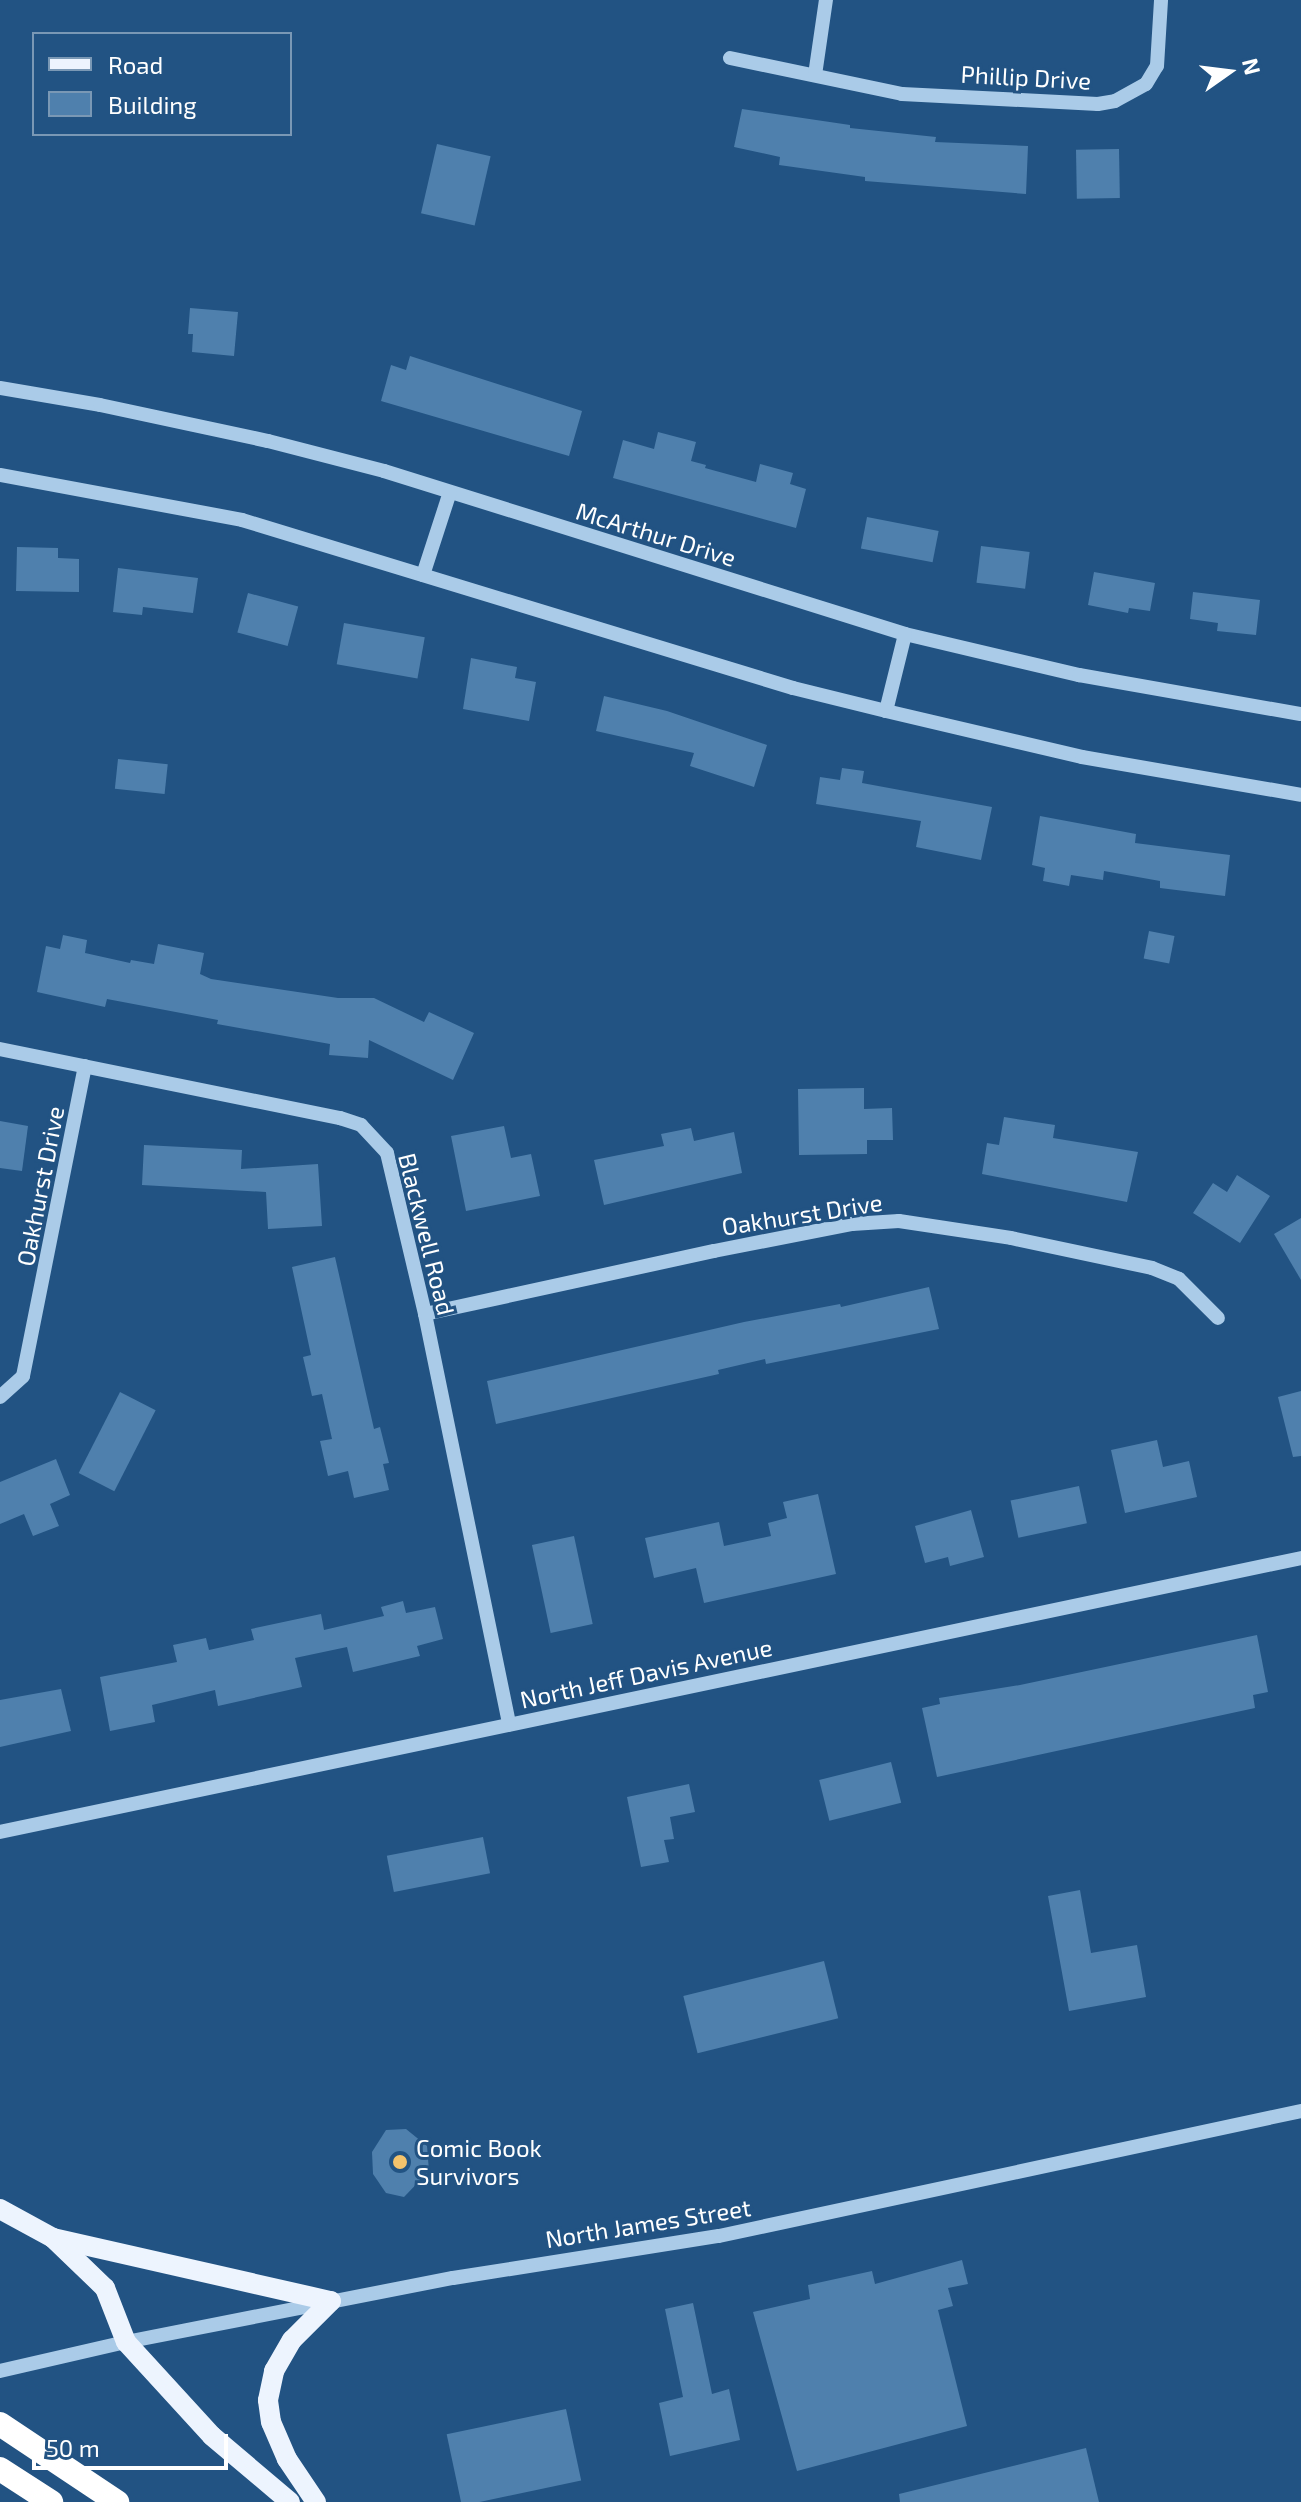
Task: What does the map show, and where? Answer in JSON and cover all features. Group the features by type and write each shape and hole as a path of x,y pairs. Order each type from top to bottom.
{"highway":[{"path":"0,2424 117,2502"},
{"path":"0,2469 51,2502"}],"main road":[{"path":"0,2209 53,2238 105,2288 126,2342 212,2436 290,2502"},
{"path":"53,2238 331,2301"},
{"path":"316,2502 287,2459 271,2422 268,2400 274,2371 292,2340 331,2301"}],"street":[{"path":"815,75 826,0"},
{"name":"Phillip Drive","path":"730,58 902,94 1098,104 1115,101 1146,84 1157,66 1161,0"},
{"name":"McArthur Drive","path":"0,388 100,405 268,441 450,492 905,634 1079,675 1301,714"},
{"path":"0,475 242,520 793,688 886,711 1082,757 1301,795"},
{"path":"423,575 450,492"},
{"path":"886,711 905,634"},
{"name":"Blackwell Road","path":"0,1049 361,1125 387,1153 425,1314 509,1724"},
{"name":"Oakhurst Drive","path":"0,1397 23,1376 85,1066"},
{"name":"Oakhurst Drive","path":"425,1314 714,1251 852,1224 899,1221 1011,1238 1152,1268 1179,1279 1218,1318"},
{"name":"North Jeff Davis Avenue","path":"0,1832 1301,1558"},
{"name":"North James Street","path":"0,2371 126,2342 559,2258 719,2236 1301,2111"}],"building":[{"path":"742,109 850,125 850,128 936,137 935,142 1028,146 1026,194 865,181 865,177 779,165 780,157 734,147"},
{"path":"437,144 491,156 475,226 421,213"},
{"path":"1119,149 1120,198 1077,199 1076,150"},
{"path":"190,308 238,312 234,356 192,352 193,334 188,334"},
{"path":"410,356 582,411 569,456 381,401 391,365 406,370"},
{"path":"658,432 696,442 691,461 706,465 705,468 756,482 760,464 793,473 790,484 806,489 796,528 613,478 623,440 654,449"},
{"path":"867,517 939,531 933,562 861,548"},
{"path":"981,546 1030,552 1025,589 976,583"},
{"path":"17,547 58,548 58,558 79,559 79,592 16,591"},
{"path":"118,568 198,578 193,613 143,607 142,615 113,612"},
{"path":"1094,572 1155,583 1150,611 1129,608 1128,613 1088,605"},
{"path":"1193,592 1260,600 1256,635 1217,631 1218,623 1190,619"},
{"path":"248,593 298,606 288,646 237,633"},
{"path":"344,623 425,637 417,679 337,664"},
{"path":"471,658 517,667 515,678 536,682 529,721 463,709"},
{"path":"604,696 667,711 767,745 754,787 690,766 694,753 596,731"},
{"path":"118,759 168,764 165,794 115,789"},
{"path":"842,768 864,771 862,783 992,807 981,860 916,847 921,821 816,804 820,777 840,780"},
{"path":"1040,816 1136,834 1135,843 1230,855 1225,896 1160,888 1160,881 1104,871 1103,880 1071,875 1069,886 1043,881 1045,868 1032,865"},
{"path":"1149,931 1175,936 1169,963 1144,958"},
{"path":"63,935 87,940 85,953 130,963 131,960 154,964 158,944 204,953 200,974 211,979 338,998 374,998 424,1022 429,1012 474,1033 453,1080 369,1040 368,1058 329,1055 330,1044 217,1024 218,1020 107,999 105,1007 37,992 46,946 60,949"},
{"path":"864,1088 864,1109 892,1108 893,1140 867,1140 867,1154 799,1155 798,1089"},
{"path":"1004,1117 1055,1125 1053,1138 1138,1152 1127,1202 982,1174 987,1143 999,1145"},
{"path":"0,1121 28,1126 22,1171 0,1168"},
{"path":"504,1126 511,1158 531,1154 540,1196 466,1211 451,1136"},
{"path":"691,1128 694,1141 734,1132 742,1173 604,1205 594,1160 664,1146 661,1134"},
{"path":"144,1145 242,1150 241,1169 318,1164 322,1226 268,1229 266,1192 142,1185"},
{"path":"1237,1175 1270,1196 1240,1243 1193,1213 1213,1183 1227,1192"},
{"path":"1301,1218 1301,1280 1274,1234"},
{"path":"335,1257 374,1429 380,1427 389,1463 383,1464 389,1490 354,1498 348,1471 328,1476 320,1441 332,1439 322,1394 312,1396 303,1357 311,1355 292,1267"},
{"path":"929,1287 939,1329 766,1364 765,1359 718,1370 719,1374 496,1424 487,1381 744,1322 840,1304 841,1307"},
{"path":"1301,1391 1301,1456 1293,1457 1278,1397"},
{"path":"120,1392 156,1410 114,1491 79,1473"},
{"path":"1157,1440 1163,1467 1189,1461 1197,1497 1125,1513 1111,1450"},
{"path":"56,1459 70,1495 50,1504 59,1526 33,1536 24,1514 0,1524 0,1482"},
{"path":"1079,1486 1087,1523 1018,1538 1011,1501"},
{"path":"818,1494 836,1574 704,1603 696,1568 654,1578 645,1538 719,1522 724,1546 771,1536 768,1523 787,1518 783,1502"},
{"path":"971,1510 984,1557 950,1566 948,1557 925,1563 915,1526"},
{"path":"574,1536 593,1624 551,1633 532,1545"},
{"path":"403,1601 406,1613 435,1607 443,1639 417,1646 420,1656 353,1672 347,1647 295,1658 302,1687 218,1706 215,1690 152,1705 155,1722 110,1731 100,1677 177,1662 173,1645 206,1638 209,1650 254,1640 251,1629 321,1614 324,1630 384,1616 381,1607"},
{"path":"1257,1635 1268,1692 1253,1695 1255,1708 937,1777 922,1708 940,1704 939,1698 1020,1685"},
{"path":"61,1689 71,1731 0,1747 0,1700"},
{"path":"891,1762 901,1803 829,1821 819,1780"},
{"path":"689,1784 695,1812 670,1817 674,1839 664,1840 669,1862 641,1867 627,1797"},
{"path":"483,1837 490,1873 394,1892 387,1856"},
{"path":"1080,1890 1091,1953 1137,1945 1146,1997 1069,2011 1048,1896"},
{"path":"824,1961 838,2018 698,2053 683,1996"},
{"name":"Comic Book Survivors","path":"406,2129 427,2146 429,2171 404,2197 386,2193 373,2174 372,2152 386,2130"},
{"path":"962,2260 968,2284 948,2288 953,2306 938,2310 967,2426 797,2471 753,2312 810,2299 808,2285 872,2271 875,2284"},
{"path":"693,2303 712,2394 729,2389 740,2440 670,2456 659,2403 683,2397 665,2309"},
{"path":"566,2409 581,2480 480,2502 461,2502 447,2434"},
{"path":"1086,2448 1099,2502 900,2502 899,2494"}],"place":[{"name":"Comic Book Survivors","path":"400,2162"}]}
